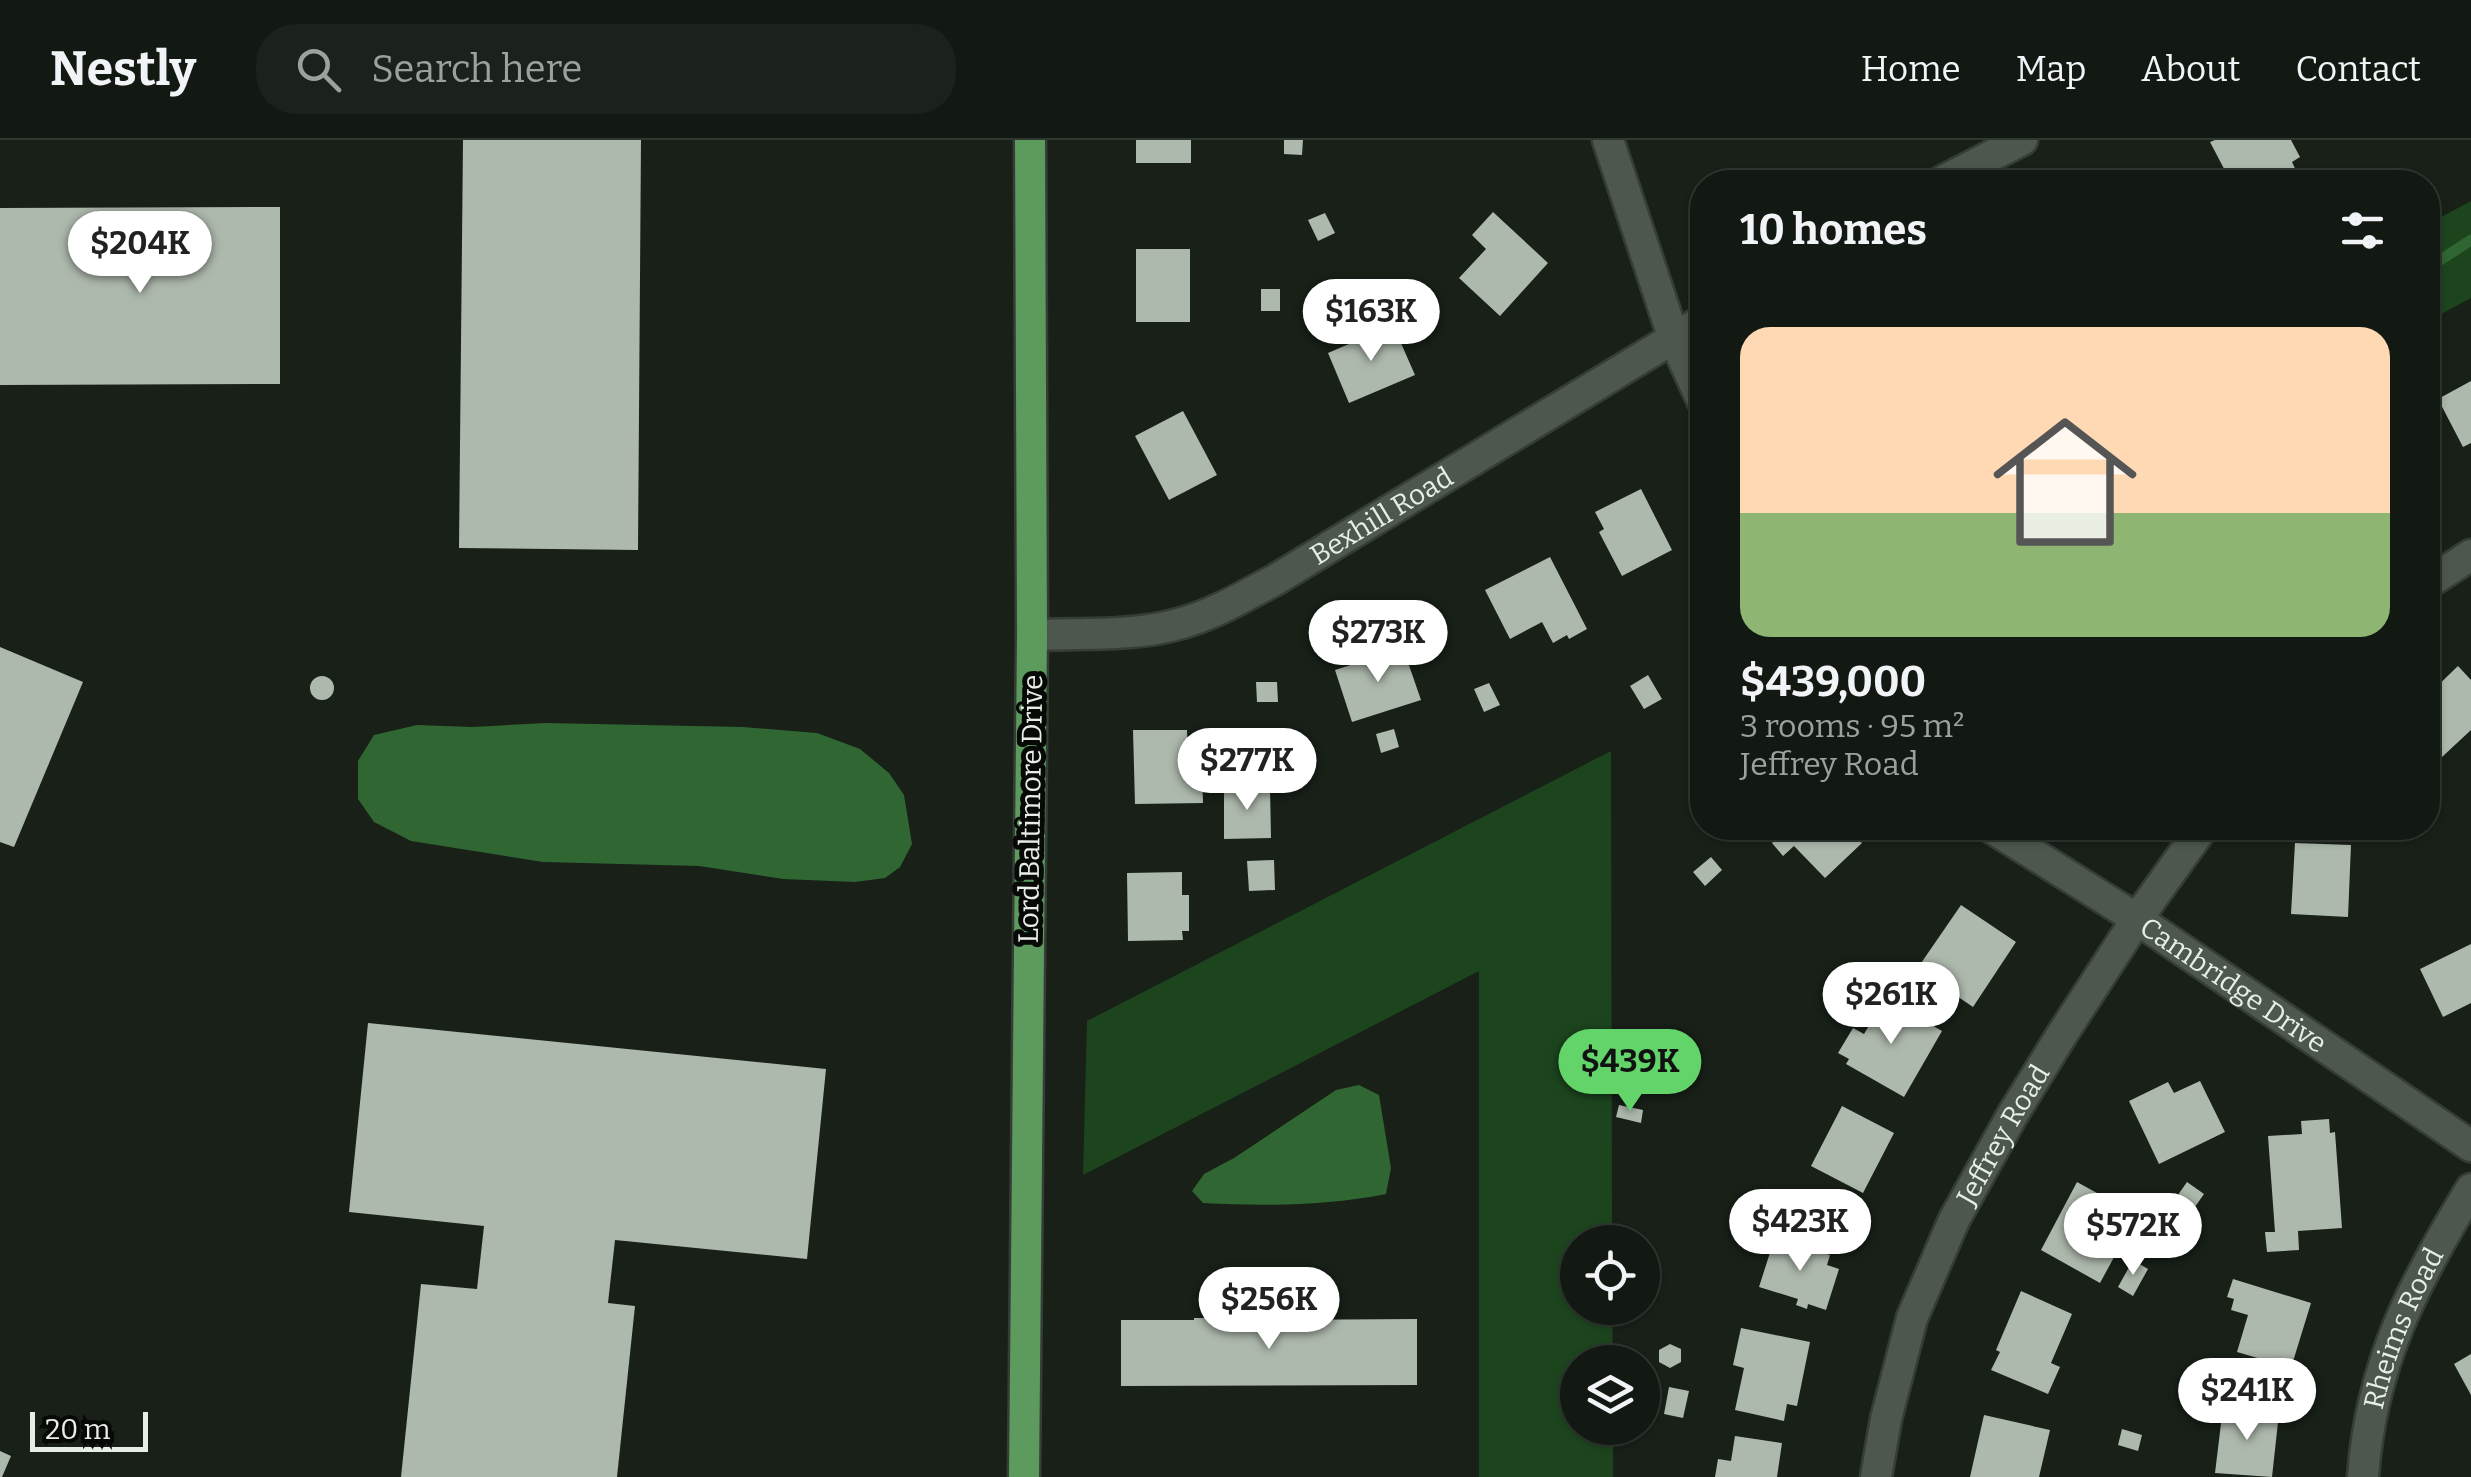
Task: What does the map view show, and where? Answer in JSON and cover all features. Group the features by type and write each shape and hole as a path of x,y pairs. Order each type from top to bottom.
{"main road":[{"name":"Lord Baltimore Drive","path":"1024,1477 1032,635 1030,140"}],"street":[{"path":"1608,140 1674,339 1690,374"},
{"path":"1964,170 2022,140"},
{"name":"Bexhill Road","path":"1032,635 1132,631 1179,624 1221,609 1690,329"},
{"path":"2440,574 2471,555"},
{"name":"Cambridge Drive","path":"2011,840 2137,919 2471,1146"},
{"name":"Jeffrey Road","path":"1876,1477 1886,1419 1912,1318 1954,1220 2012,1114 2137,919 2193,840"},
{"name":"Rheims Road","path":"2363,1477 2366,1437 2380,1372 2407,1301 2471,1189"}],"shaded area":[{"path":"2471,201 2471,298 2440,315 2440,218"},
{"path":"417,725 743,727 817,733 860,749 889,773 904,795 912,844 900,867 885,878 855,882 783,879 699,866 543,862 411,841 374,822 358,799 358,761 374,735"},
{"path":"1611,751 1612,1225 1560,1225 1560,1325 1612,1325 1613,1345 1560,1345 1560,1445 1613,1445 1613,1477 1479,1477 1479,971 1083,1175 1087,1021"},
{"path":"1359,1085 1379,1095 1391,1168 1386,1194 1318,1203 1248,1205 1203,1203 1192,1191 1204,1174 1336,1090"}],"building":[{"path":"463,140 641,140 638,550 459,548"},
{"path":"1136,140 1191,140 1191,163 1136,163"},
{"path":"1284,140 1303,140 1302,155 1284,154"},
{"path":"2291,140 2300,157 2292,162 2296,170 2225,170 2210,142"},
{"path":"280,207 280,384 0,385 0,208"},
{"path":"1493,212 1548,263 1500,316 1459,278 1486,249 1472,235"},
{"path":"1325,213 1335,233 1318,241 1308,220"},
{"path":"1136,249 1190,249 1190,322 1136,322"},
{"path":"1261,289 1280,289 1280,311 1261,311"},
{"path":"1393,325 1415,375 1349,403 1328,353"},
{"path":"2471,381 2471,443 2463,447 2440,398"},
{"path":"1183,411 1217,475 1169,500 1135,436"},
{"path":"1641,489 1672,550 1622,576 1599,532 1604,529 1595,512"},
{"path":"1550,557 1587,629 1553,643 1542,622 1510,639 1485,590"},
{"path":"0,647 83,682 14,847 0,842"},
{"path":"1403,648 1421,700 1352,722 1335,670"},
{"path":"2458,666 2471,680 2471,730 2442,757 2440,755 2440,683"},
{"path":"1648,675 1662,699 1644,709 1630,686"},
{"path":"322,676 334,688 322,700 310,688"},
{"path":"1256,682 1277,682 1278,702 1257,702"},
{"path":"1489,683 1500,705 1484,712 1474,689"},
{"path":"1394,729 1399,747 1381,753 1376,734"},
{"path":"1133,730 1187,730 1188,770 1202,769 1203,803 1135,804"},
{"path":"1279,744 1279,764 1260,764 1260,745"},
{"path":"1297,744 1302,763 1286,767 1281,747"},
{"path":"1270,787 1271,838 1224,839 1224,788"},
{"path":"1772,843 1862,843 1825,878 1794,846 1783,856"},
{"path":"2295,843 2351,845 2348,917 2291,914"},
{"path":"1711,857 1722,870 1705,886 1693,872"},
{"path":"1274,860 1275,890 1249,891 1247,861"},
{"path":"1182,872 1182,895 1189,895 1189,931 1182,931 1183,940 1128,941 1127,873"},
{"path":"1961,905 2016,942 1973,1007 1917,969"},
{"path":"2471,944 2471,1003 2443,1017 2420,969"},
{"path":"1885,998 1942,1031 1904,1097 1846,1064 1849,1059 1838,1053 1853,1028 1864,1034"},
{"path":"368,1023 826,1069 807,1259 615,1240 608,1303 635,1306 617,1477 401,1477 421,1284 477,1289 484,1226 349,1212"},
{"path":"2200,1081 2225,1132 2159,1164 2129,1101 2168,1082 2174,1093"},
{"path":"1619,1105 1643,1110 1641,1123 1616,1117"},
{"path":"1842,1106 1894,1133 1863,1193 1811,1166"},
{"path":"2329,1119 2330,1133 2335,1132 2342,1228 2298,1231 2299,1250 2267,1252 2265,1232 2275,1232 2268,1136 2302,1134 2301,1121"},
{"path":"2077,1182 2137,1215 2100,1283 2041,1250"},
{"path":"2187,1182 2204,1194 2190,1214 2173,1202"},
{"path":"1775,1237 1830,1255 1827,1265 1839,1269 1826,1310 1808,1304 1807,1309 1796,1305 1798,1299 1759,1287"},
{"path":"2133,1260 2148,1269 2133,1296 2118,1287"},
{"path":"2233,1279 2311,1303 2291,1368 2237,1352 2248,1315 2231,1310 2234,1299 2227,1297"},
{"path":"2021,1291 2072,1314 2051,1363 2060,1367 2048,1394 1991,1370"},
{"path":"1417,1319 1417,1385 1121,1386 1121,1320"},
{"path":"1741,1328 1810,1342 1797,1406 1787,1404 1784,1421 1735,1410 1744,1368 1733,1365"},
{"path":"1670,1344 1681,1349 1681,1362 1670,1368 1660,1363 1660,1349"},
{"path":"2471,1354 2471,1395 2454,1364"},
{"path":"1669,1387 1689,1391 1683,1418 1664,1414"},
{"path":"2223,1407 2279,1413 2272,1477 2215,1473"},
{"path":"1984,1415 2050,1430 2039,1477 1970,1477"},
{"path":"2122,1429 2142,1435 2138,1451 2118,1445"},
{"path":"1735,1436 1782,1443 1777,1477 1715,1477 1718,1459 1731,1461"},
{"path":"0,1451 11,1456 2,1477 0,1477"}],"waterway":[{"path":"2440,260 2471,240"}]}
